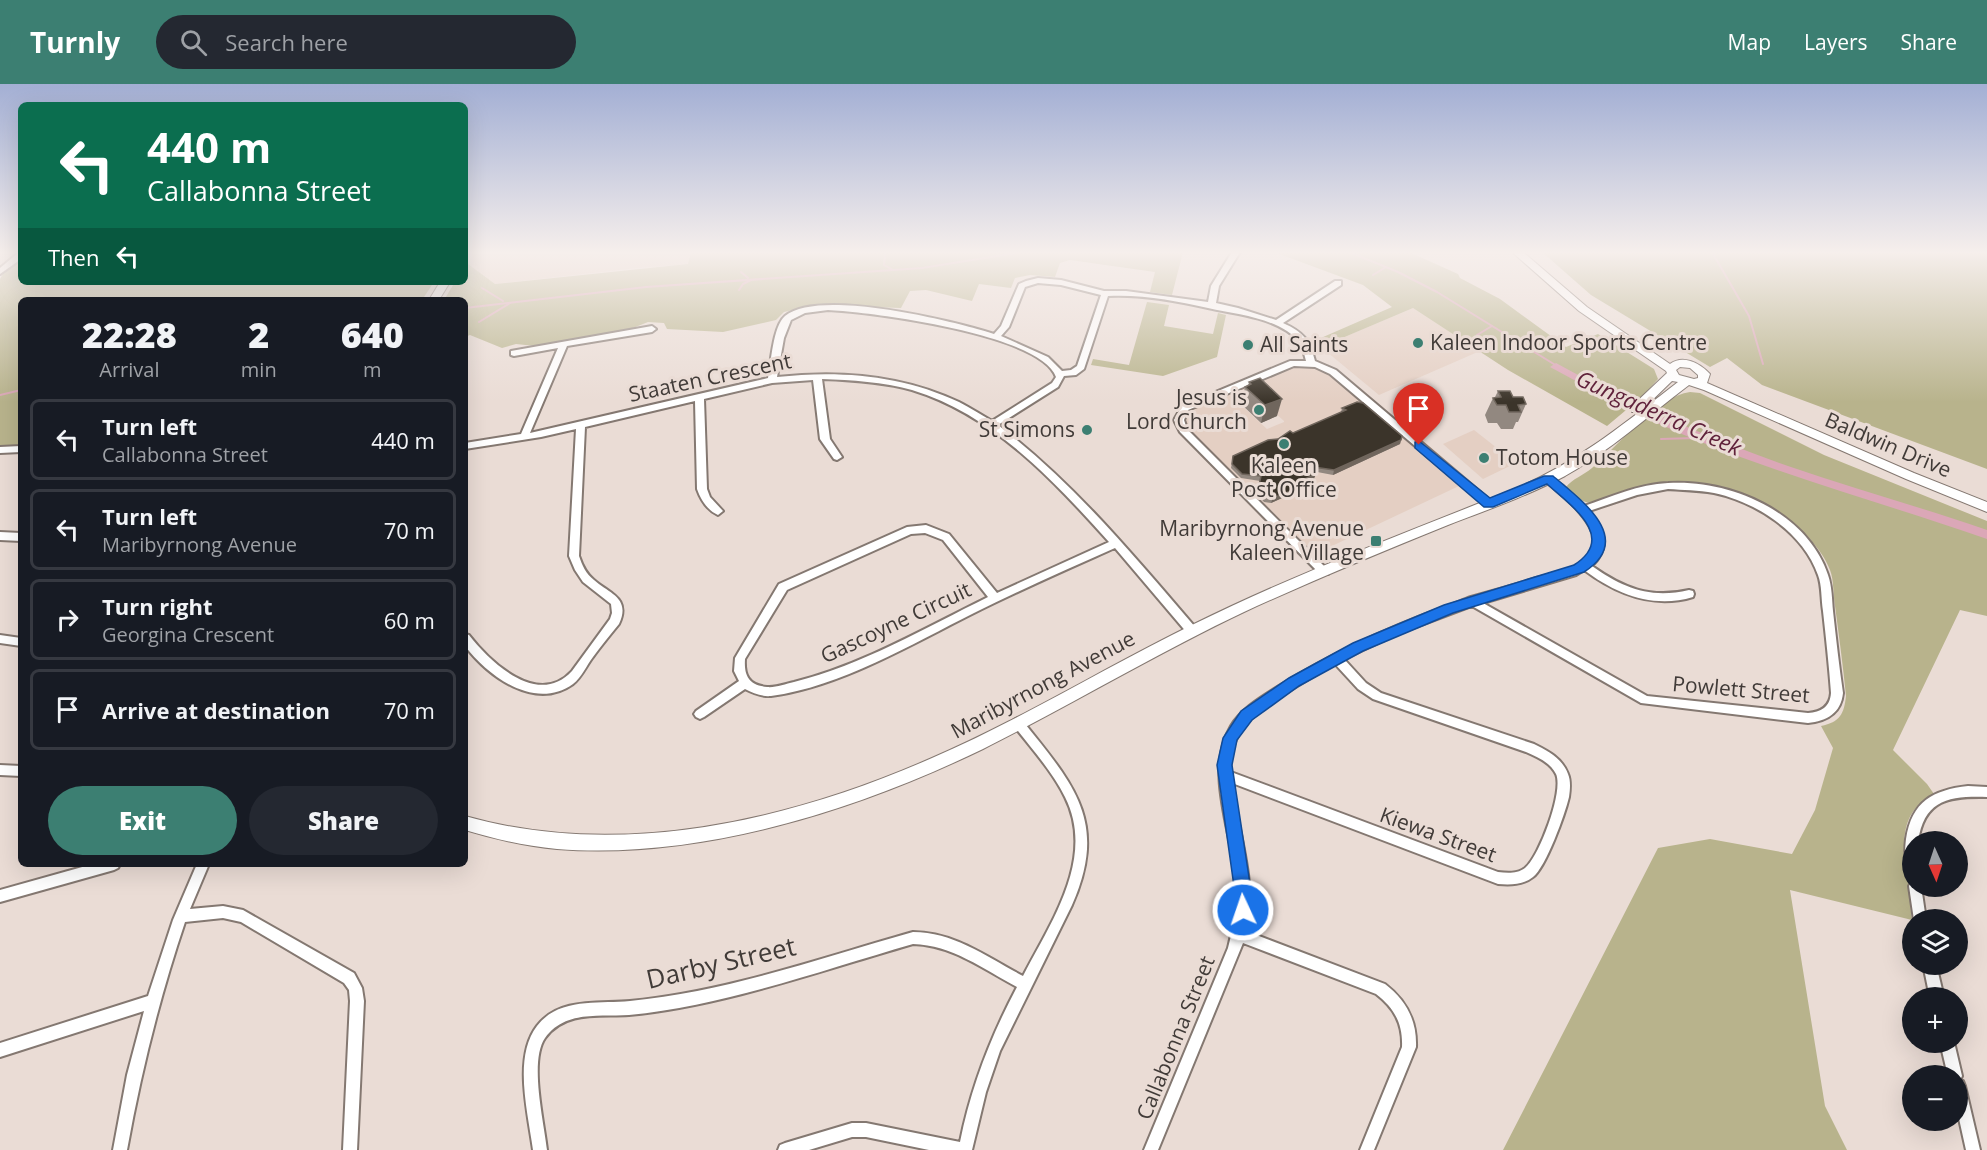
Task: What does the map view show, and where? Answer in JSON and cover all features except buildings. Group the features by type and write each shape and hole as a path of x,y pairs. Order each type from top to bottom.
{"street":[{"path":"996,337 1005,327 1015,302"},
{"path":"1060,374 1073,373 1081,367 1102,302"},
{"path":"1183,302 1251,312 1278,323 1310,347 1311,363"},
{"path":"1211,306 1212,302"},
{"path":"1278,323 1310,302"},
{"path":"1575,302 1673,369 1695,381 1698,368 1673,369"},
{"path":"772,380 785,322 791,315 804,310 857,310 905,314 952,324 996,337 1051,363 1060,374"},
{"path":"514,353 652,329"},
{"path":"524,437 564,344"},
{"path":"1324,571 1185,433 1179,420 1183,411 1192,404 1293,363 1311,363 1333,372 1489,504"},
{"name":"Maribyrnong Avenue","path":"468,824 522,837 580,844 645,841 720,830 786,816 880,786 958,754 1192,631 1324,571 1548,479 1585,458 1609,440 1653,400 1673,369"},
{"path":"992,425 1053,387 1058,382 1060,374"},
{"path":"817,376 826,443 837,457"},
{"name":"Staaten Crescent","path":"468,446 581,425 772,380 817,376 861,378 904,385 957,405 992,425 1058,482 1116,543 1192,631"},
{"name":"Maribyrnong Avenue","path":"1653,400 1695,381"},
{"name":"Baldwin Drive","path":"1695,381 1987,507"},
{"path":"699,396 702,489 706,499 718,511"},
{"path":"468,641 484,660 505,675 529,688 544,690 556,688 570,680 615,621 618,613 616,602 588,581 579,569 574,556 581,425"},
{"path":"0,450 18,449"},
{"path":"1548,479 1584,509 1596,526 1599,543 1593,558 1585,566 1613,585 1640,595 1666,598 1689,594"},
{"name":"Powlett Street","path":"1472,601 1634,695 1651,702 1808,718 1821,716 1834,707 1837,693 1824,576 1808,545 1785,524 1757,506 1737,497 1705,488 1684,486 1656,488 1584,509"},
{"name":"Gascoyne Circuit","path":"995,598 946,537 926,529 910,530 783,587 740,658 739,671 745,683 758,690 774,692 819,680 875,658 995,598 1116,543"},
{"path":"0,536 18,537"},
{"name":"Callabonna Street","path":"1151,1150 1239,935 1244,897 1225,776 1227,747 1235,729 1246,715 1294,682 1336,658 1403,626 1472,601 1585,566"},
{"path":"0,639 18,642"},
{"name":"Kiewa Street","path":"1225,776 1498,878 1519,878 1534,868 1566,793 1564,777 1553,762 1530,748 1377,696 1366,690 1336,658"},
{"path":"700,714 745,683"},
{"path":"785,1150 852,1130 866,1130 965,1150 976,1102 991,1057 1025,984 1075,887 1081,864 1082,841 1079,818 1071,797 1018,723"},
{"path":"0,770 18,771"},
{"path":"1912,831 1925,807 1949,794 1970,791 1987,792"},
{"path":"0,896 103,867"},
{"path":"120,1150 134,1072 152,1002 181,916 202,867"},
{"path":"181,916 223,912 243,916 349,978 355,988 357,1001 350,1150"},
{"path":"1239,935 1380,989 1402,1011 1410,1032 1409,1047 1367,1150"},
{"name":"Darby Street","path":"540,1150 530,1066 531,1053 536,1039 546,1026 558,1017 571,1012 632,1007 686,999 913,938 926,937 944,942 1025,984"},
{"path":"0,1050 152,1002"},
{"path":"1968,1129 1973,1150"}],"shaded area":[{"path":"0,302 18,302 18,446 0,448"},
{"path":"468,302 904,302 901,308 815,305 784,312 776,320 723,332 667,329 664,323 648,322 633,328 535,346 516,344 502,348 468,336"},
{"path":"1147,302 1169,305 1164,326 1213,334 1218,313 1226,315 1217,357 1163,376 1091,365 1093,359 1129,365"},
{"path":"1385,302 1504,302 1566,347 1598,334 1654,369 1658,379 1644,395 1607,426 1508,370 1413,308 1321,347 1314,341 1392,307"},
{"path":"1602,302 1987,302 1987,469 1762,385 1727,358 1710,367"},
{"path":"1413,308 1480,351 1379,395 1321,347"},
{"name":"Gungaderra Creek","path":"1556,363 1640,406 1728,444 1788,466 1987,530 1987,539 1772,468 1681,434 1550,367"},
{"path":"1306,366 1318,368 1330,375 1459,486 1315,554 1189,429 1186,422 1187,415 1198,407 1292,368","holes":["1248,389 1284,421 1267,429 1241,405 1246,402 1237,394"]},
{"path":"1690,392 1700,393 1824,455 1987,521 1987,616 1960,610 1893,750 1934,794 1914,811 1905,831 1902,831 1902,897 1910,897 1911,909 1902,909 1902,918 1790,890 1825,1106 1847,1150 1503,1150 1658,848 1710,839 1792,854 1815,810 1833,748 1821,726 1837,719 1844,708 1846,696 1830,570 1819,551 1803,533 1783,517 1737,493 1688,482 1647,485 1591,503 1577,498 1566,487 1592,468 1652,412 1678,396"},
{"name":"Totom House","path":"1474,430 1516,463 1483,479 1443,444"}],"waterway":[{"name":"Gungaderra Creek","path":"468,308 519,302"},
{"name":"Gungaderra Creek","path":"1453,302 1557,366"},
{"path":"1741,302 1749,316 1763,364"},
{"path":"479,322 510,303"},
{"path":"1477,335 1492,326"},
{"name":"Gungaderra Creek","path":"0,395 18,391"},
{"path":"1661,439 1695,438"}],"place":[{"name":"Kaleen Indoor Sports Centre","path":"1418,343"},
{"name":"All Saints","path":"1248,345"},
{"name":"Jesus is Lord Church","path":"1259,410"},
{"name":"St Simons","path":"1087,430"},
{"name":"Kaleen Post Office","path":"1284,444"},
{"name":"Totom House","path":"1484,458"},
{"name":"Maribyrnong Avenue Kaleen Village","path":"1376,541"}],"route":[{"path":"1243,910 1244,897 1224,765 1230,738 1246,715 1294,682 1358,647 1403,626 1449,609 1572,572 1590,562 1598,548 1598,531 1589,514 1548,479 1489,504 1419,445"}]}
